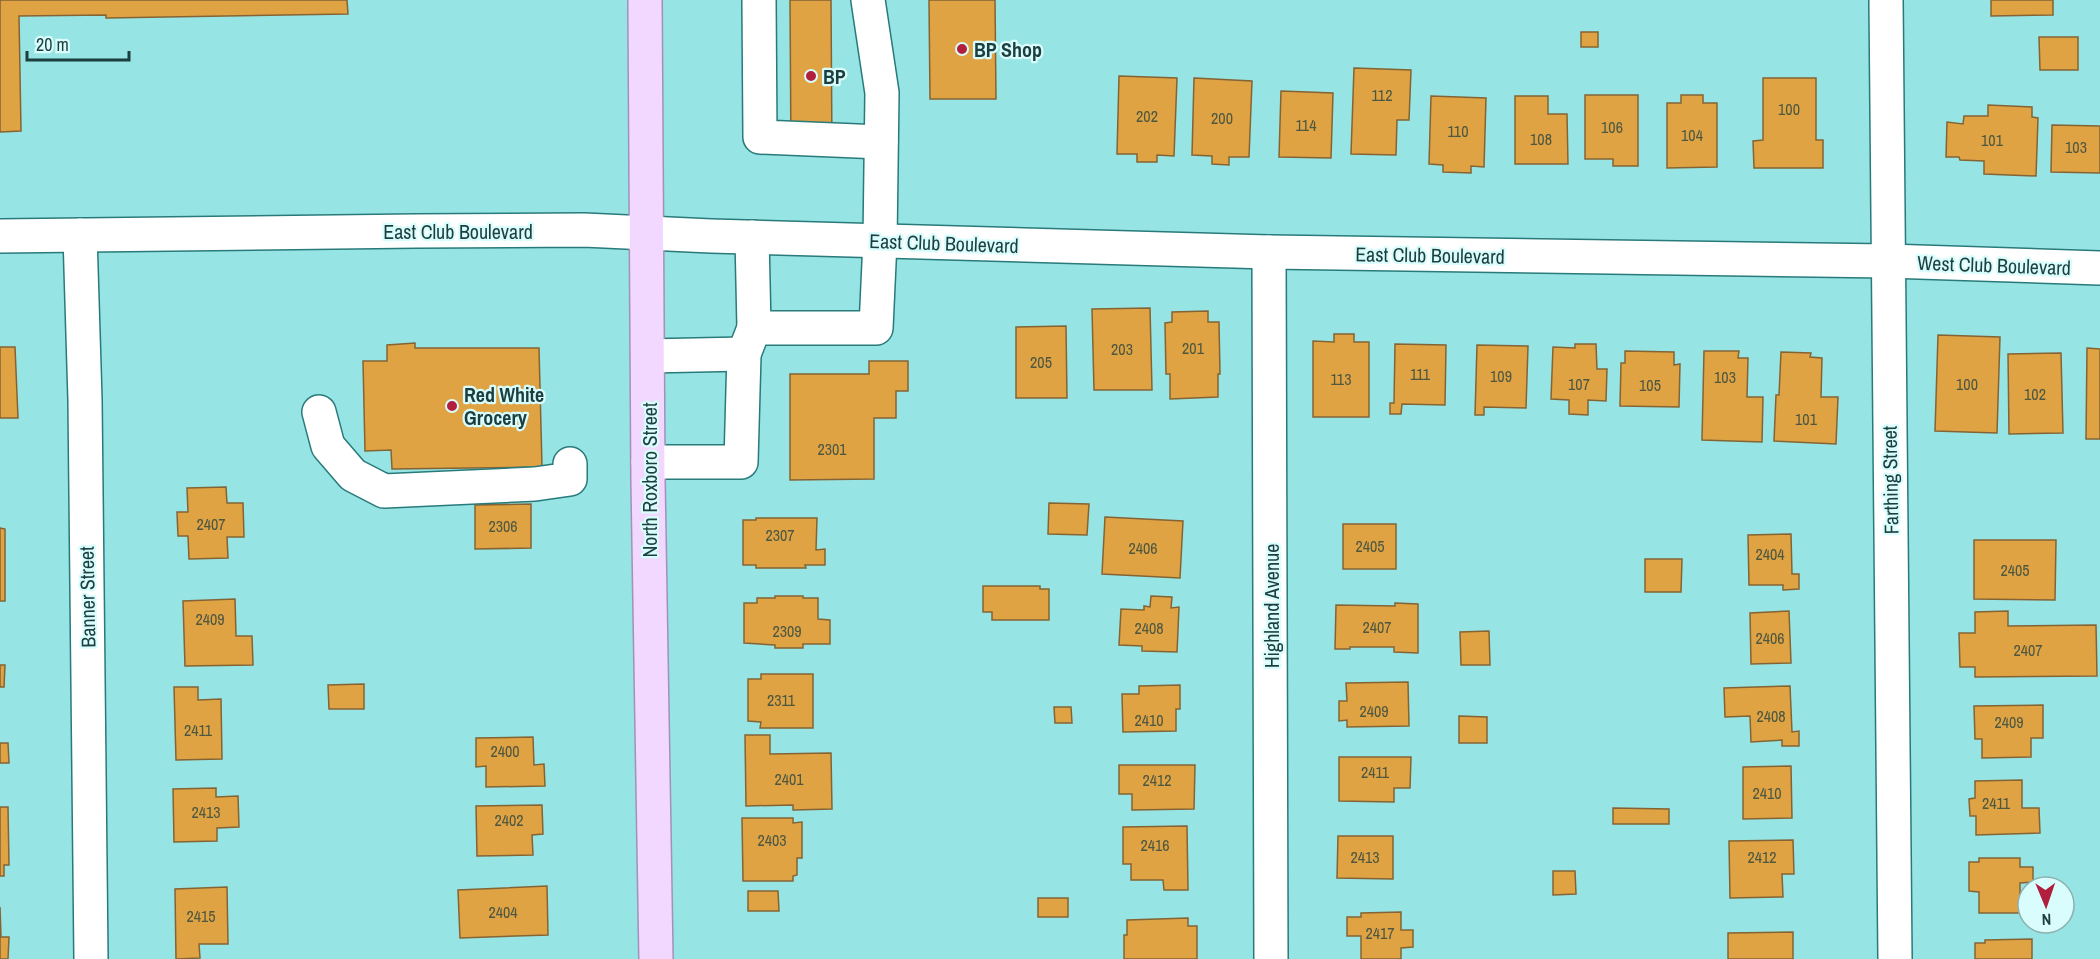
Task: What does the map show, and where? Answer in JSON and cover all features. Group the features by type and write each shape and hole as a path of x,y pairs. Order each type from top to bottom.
{"main road":[{"name":"North Roxboro Street","path":"645,0 648,462 656,959"}],"street":[{"path":"759,0 760,137 881,142"},
{"path":"648,356 749,341 876,328 882,93 868,0"},
{"name":"Farthing Street","path":"1886,0 1894,959"},
{"name":"East Club Boulevard","path":"0,236 584,230 1269,252 1888,261"},
{"name":"Banner Street","path":"81,235 91,959"},
{"path":"648,462 741,462 749,341 752,237"},
{"name":"Highland Avenue","path":"1269,252 1271,959"},
{"name":"West Club Boulevard","path":"1888,261 2100,268"},
{"path":"319,412 328,446 353,475 384,491 535,484 570,479 570,464"}],"building":[{"path":"0,0 347,0 348,14 106,18 106,15 19,16 21,131 0,132"},
{"name":"BP","path":"790,0 831,0 832,153 791,153"},
{"name":"BP Shop","path":"929,0 995,0 996,99 930,99"},
{"path":"1991,0 2053,0 2053,15 1991,16"},
{"path":"1581,32 1598,32 1598,47 1581,47"},
{"path":"2039,37 2078,37 2078,70 2040,70"},
{"path":"1354,68 1411,70 1409,120 1397,120 1396,155 1351,154"},
{"path":"1119,76 1177,78 1174,156 1157,155 1157,162 1137,162 1137,154 1117,154"},
{"path":"1194,78 1252,81 1249,157 1229,157 1229,165 1212,164 1212,156 1192,155"},
{"path":"1763,78 1816,78 1816,140 1823,140 1823,168 1754,168 1753,141 1763,140"},
{"path":"1281,91 1333,93 1331,158 1279,157"},
{"path":"1585,95 1638,95 1638,166 1613,166 1613,159 1585,159"},
{"path":"1681,95 1703,95 1703,103 1717,103 1717,167 1667,168 1667,103 1681,103"},
{"path":"1431,96 1486,98 1484,167 1471,166 1471,173 1443,172 1443,165 1429,164"},
{"path":"1515,96 1548,96 1548,114 1567,114 1568,164 1515,164"},
{"path":"1988,105 2032,107 2032,117 2038,118 2036,176 1984,174 1984,161 1946,157 1947,122 1963,124 1964,116 1988,116"},
{"path":"2052,125 2100,126 2100,173 2051,172"},
{"path":"1150,308 1152,390 1094,390 1092,309"},
{"path":"1208,311 1208,322 1219,322 1218,397 1170,399 1170,374 1166,374 1165,323 1172,322 1172,312"},
{"path":"1066,326 1067,398 1016,398 1016,327"},
{"path":"1334,334 1354,334 1354,342 1369,342 1369,417 1313,417 1313,341 1334,342"},
{"path":"1938,335 2000,337 1997,433 1935,431"},
{"name":"Red White Grocery","path":"415,343 415,348 539,348 542,467 392,469 391,450 365,451 363,361 387,361 387,345"},
{"path":"1395,344 1446,345 1445,405 1402,404 1401,414 1390,414 1390,403 1394,403"},
{"path":"1575,344 1596,344 1597,369 1607,369 1606,401 1588,400 1588,415 1569,414 1569,400 1551,399 1553,347 1575,348"},
{"path":"1477,345 1528,346 1526,408 1484,407 1484,415 1475,415"},
{"path":"0,347 15,347 18,418 0,418"},
{"path":"2087,348 2100,349 2100,439 2086,439"},
{"path":"1625,351 1674,352 1674,365 1680,364 1679,407 1620,406 1621,363 1625,363"},
{"path":"1704,351 1739,351 1738,358 1748,358 1747,397 1763,397 1762,442 1702,440"},
{"path":"1781,352 1811,353 1810,357 1822,358 1821,397 1838,397 1836,444 1774,441"},
{"path":"2061,353 2063,433 2009,434 2008,354"},
{"path":"869,361 908,361 908,391 896,391 896,418 874,418 874,479 790,480 790,374 869,374"},
{"path":"226,487 227,503 243,503 244,537 227,537 228,558 189,559 188,536 178,536 177,512 188,512 187,488"},
{"path":"1049,503 1089,504 1087,535 1048,534"},
{"path":"531,504 531,548 475,549 475,505"},
{"path":"1105,517 1183,521 1180,578 1102,574"},
{"path":"756,518 817,518 816,550 825,549 825,565 805,565 806,568 756,568 756,565 743,565 743,520 756,520"},
{"path":"1343,524 1396,524 1396,569 1343,569"},
{"path":"0,528 5,529 5,601 0,601"},
{"path":"1791,534 1792,574 1799,574 1799,589 1783,590 1783,585 1749,585 1748,535"},
{"path":"1974,540 2056,540 2055,600 1974,599"},
{"path":"1645,559 1682,559 1681,592 1645,592"},
{"path":"983,586 1040,586 1040,589 1049,589 1049,620 992,620 992,612 983,612"},
{"path":"775,596 818,598 818,619 830,620 830,644 803,644 803,648 775,648 775,645 744,643 744,603 757,603 757,598 775,598"},
{"path":"1151,596 1172,597 1171,608 1179,607 1177,652 1142,651 1142,646 1119,645 1121,609 1144,610 1144,606 1150,607"},
{"path":"235,599 236,636 252,636 253,665 185,666 183,601"},
{"path":"1395,603 1418,604 1418,653 1394,652 1394,647 1335,649 1336,605 1395,606"},
{"path":"1789,611 1791,663 1751,664 1750,613"},
{"path":"2008,611 2008,626 2096,625 2097,676 1975,677 1975,667 1960,667 1959,633 1975,633 1975,612"},
{"path":"1489,631 1490,665 1461,665 1460,632"},
{"path":"0,665 5,665 4,687 0,687"},
{"path":"761,674 813,674 813,728 760,728 761,722 748,721 748,679 761,679"},
{"path":"1408,682 1409,726 1347,727 1347,720 1339,721 1339,701 1347,701 1346,683"},
{"path":"364,684 364,709 329,709 328,685"},
{"path":"1180,685 1180,709 1176,709 1176,731 1123,732 1122,694 1139,694 1139,686"},
{"path":"1790,686 1792,732 1799,731 1799,746 1782,746 1782,740 1751,742 1750,716 1725,717 1724,688"},
{"path":"174,687 198,687 198,700 221,699 222,759 176,760"},
{"path":"2043,705 2043,738 2031,738 2031,757 1982,758 1982,739 1975,739 1974,706"},
{"path":"1054,707 1071,707 1072,723 1055,723"},
{"path":"1459,716 1487,717 1487,743 1459,743"},
{"path":"745,735 770,735 770,754 831,753 832,809 793,810 793,805 746,806"},
{"path":"533,737 534,765 544,764 545,786 486,787 486,766 476,767 476,738"},
{"path":"0,743 8,743 9,763 0,763"},
{"path":"1339,757 1411,757 1410,788 1394,788 1394,802 1339,801"},
{"path":"1119,765 1195,765 1194,809 1132,810 1132,794 1119,794"},
{"path":"1791,766 1792,818 1743,819 1743,767"},
{"path":"2022,780 2022,808 2039,808 2040,833 1976,835 1976,816 1970,816 1969,799 1975,798 1975,781"},
{"path":"216,788 216,797 238,796 239,827 217,828 217,841 174,842 173,789"},
{"path":"542,805 543,834 532,835 533,855 477,856 476,806"},
{"path":"0,807 8,807 9,865 4,865 4,876 0,876"},
{"path":"1613,808 1669,809 1669,824 1613,824"},
{"path":"742,818 793,818 793,823 802,822 802,858 797,858 797,875 793,876 793,881 743,881"},
{"path":"1187,826 1188,890 1164,890 1163,880 1131,880 1131,864 1123,864 1123,827"},
{"path":"1338,836 1393,836 1393,879 1337,878"},
{"path":"1793,840 1794,874 1782,874 1783,897 1730,898 1729,841"},
{"path":"1979,858 2020,858 2020,867 2033,867 2033,875 2016,875 2016,913 1979,913 1979,892 1969,891 1969,862 1979,862"},
{"path":"1553,871 1575,871 1576,894 1553,895"},
{"path":"547,886 548,935 460,938 458,890"},
{"path":"227,887 228,944 199,944 200,958 176,959 175,889"},
{"path":"748,891 778,891 779,911 748,911"},
{"path":"1038,898 1068,898 1068,917 1038,917"},
{"path":"0,907 1,937 9,937 8,959 0,959"},
{"path":"1401,912 1401,930 1413,930 1413,947 1401,948 1401,959 1361,959 1361,936 1347,936 1347,917 1361,917 1361,913"},
{"path":"1188,918 1188,926 1197,926 1197,959 1124,959 1124,935 1127,935 1127,920"},
{"path":"1793,932 1793,959 1728,959 1728,933"},
{"path":"2032,939 2032,959 1975,959 1975,943 1985,943 1985,940"}],"place":[{"name":"BP Shop","path":"962,49"},
{"name":"BP","path":"811,76"},
{"name":"Red White Grocery","path":"452,406"}]}
